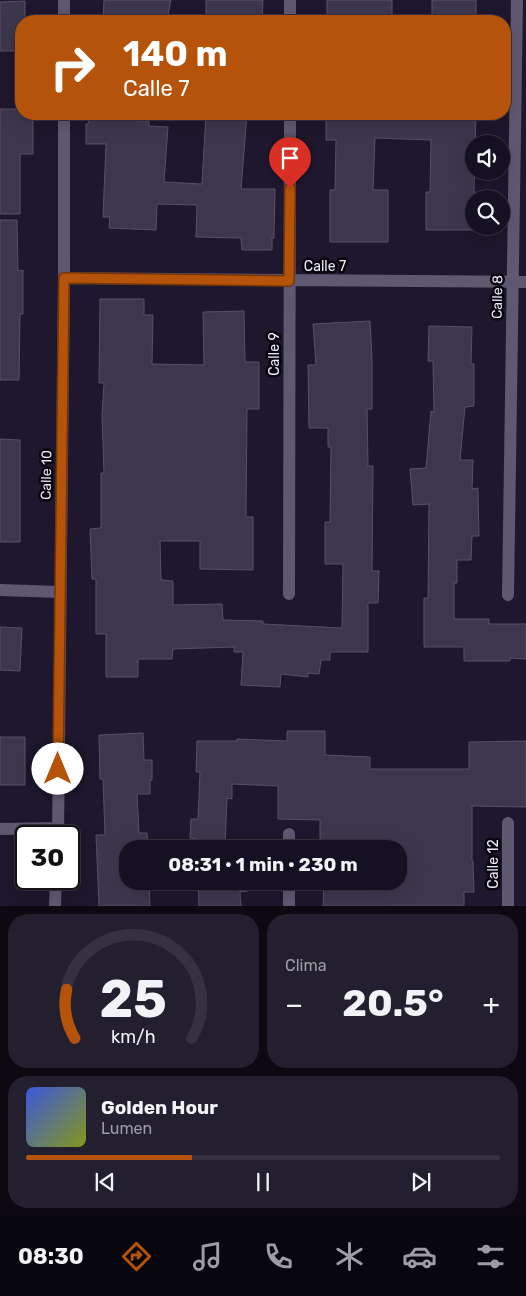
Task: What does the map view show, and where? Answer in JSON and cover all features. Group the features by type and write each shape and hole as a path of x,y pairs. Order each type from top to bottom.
{"street":[{"path":"64,0 64,15"},
{"path":"290,0 290,15"},
{"name":"Calle 8","path":"508,595 517,0"},
{"name":"Calle 10","path":"58,825 64,120"},
{"name":"Calle 9","path":"289,594 290,120"},
{"name":"Calle 7","path":"64,278 526,282"},
{"path":"0,590 60,592"},
{"name":"Calle 12","path":"508,823 508,906"},
{"path":"0,830 15,831"},
{"path":"289,834 289,840"},
{"path":"55,906 56,890"},
{"path":"289,890 289,906"}],"building":[{"path":"104,0 171,0 168,15 103,15"},
{"path":"206,0 263,0 262,15 206,15"},
{"path":"327,0 392,0 392,15 327,15"},
{"path":"432,0 476,0 476,15 432,15"},
{"path":"25,1 25,15 15,15 15,51 0,51 0,2"},
{"path":"0,109 15,109 15,120 33,120 33,154 20,154 20,214 0,214"},
{"path":"89,120 149,121 149,126 168,127 164,182 202,184 206,120 247,120 241,189 275,189 272,250 242,250 241,238 196,237 197,205 157,204 156,230 109,228 110,217 103,217 106,144 86,144 86,124 88,124"},
{"path":"326,120 476,120 475,135 465,135 465,180 474,180 474,190 465,190 465,230 426,230 426,192 430,192 431,140 375,138 373,190 388,190 388,242 330,242 330,190 335,190 336,140 326,140"},
{"path":"0,220 17,220 18,271 23,270 23,314 20,314 19,380 0,380"},
{"path":"100,299 144,299 144,315 153,315 152,364 204,365 203,312 244,311 245,362 259,362 259,409 247,409 246,517 253,517 253,570 200,569 200,541 160,541 161,580 173,581 173,605 222,604 223,620 263,621 263,624 342,628 343,564 325,564 325,522 330,522 331,447 328,447 328,428 309,428 308,365 316,365 313,324 370,321 372,409 367,409 368,466 373,466 372,571 379,571 378,603 368,603 368,652 330,652 330,660 321,660 319,674 308,673 308,677 281,674 280,687 241,685 243,652 234,652 234,647 173,649 172,659 138,659 138,677 106,677 106,634 96,634 96,579 92,579 90,529 101,528 101,473 104,473 102,416 104,383 99,383"},
{"path":"429,326 472,327 471,364 474,364 474,406 465,407 460,460 473,460 472,489 478,488 479,536 472,536 471,560 457,560 457,583 454,583 454,619 489,619 489,624 526,624 526,659 510,658 510,661 464,661 464,647 424,647 424,598 428,598 429,504 413,505 410,469 426,468 431,411 434,412 433,361 428,361"},
{"path":"0,439 20,440 20,542 0,542"},
{"path":"0,627 22,628 20,671 0,670"},
{"path":"287,731 325,731 325,755 370,757 370,769 469,769 469,742 526,741 526,807 472,806 474,892 464,892 464,906 323,906 324,890 407,890 407,840 320,840 320,820 278,819 278,786 232,784 232,799 227,798 225,840 197,840 190,838 191,819 198,819 200,772 196,772 197,741 237,741 237,739 287,741"},
{"path":"143,733 144,760 152,760 150,794 137,794 139,833 147,833 147,840 119,840 119,890 149,890 150,906 99,906 96,835 105,835 103,779 100,779 99,735"},
{"path":"0,737 25,737 25,785 0,785"},
{"path":"198,890 248,890 240,892 241,906 199,906"}],"route":[{"path":"58,769 64,278 289,281 290,188"}]}
